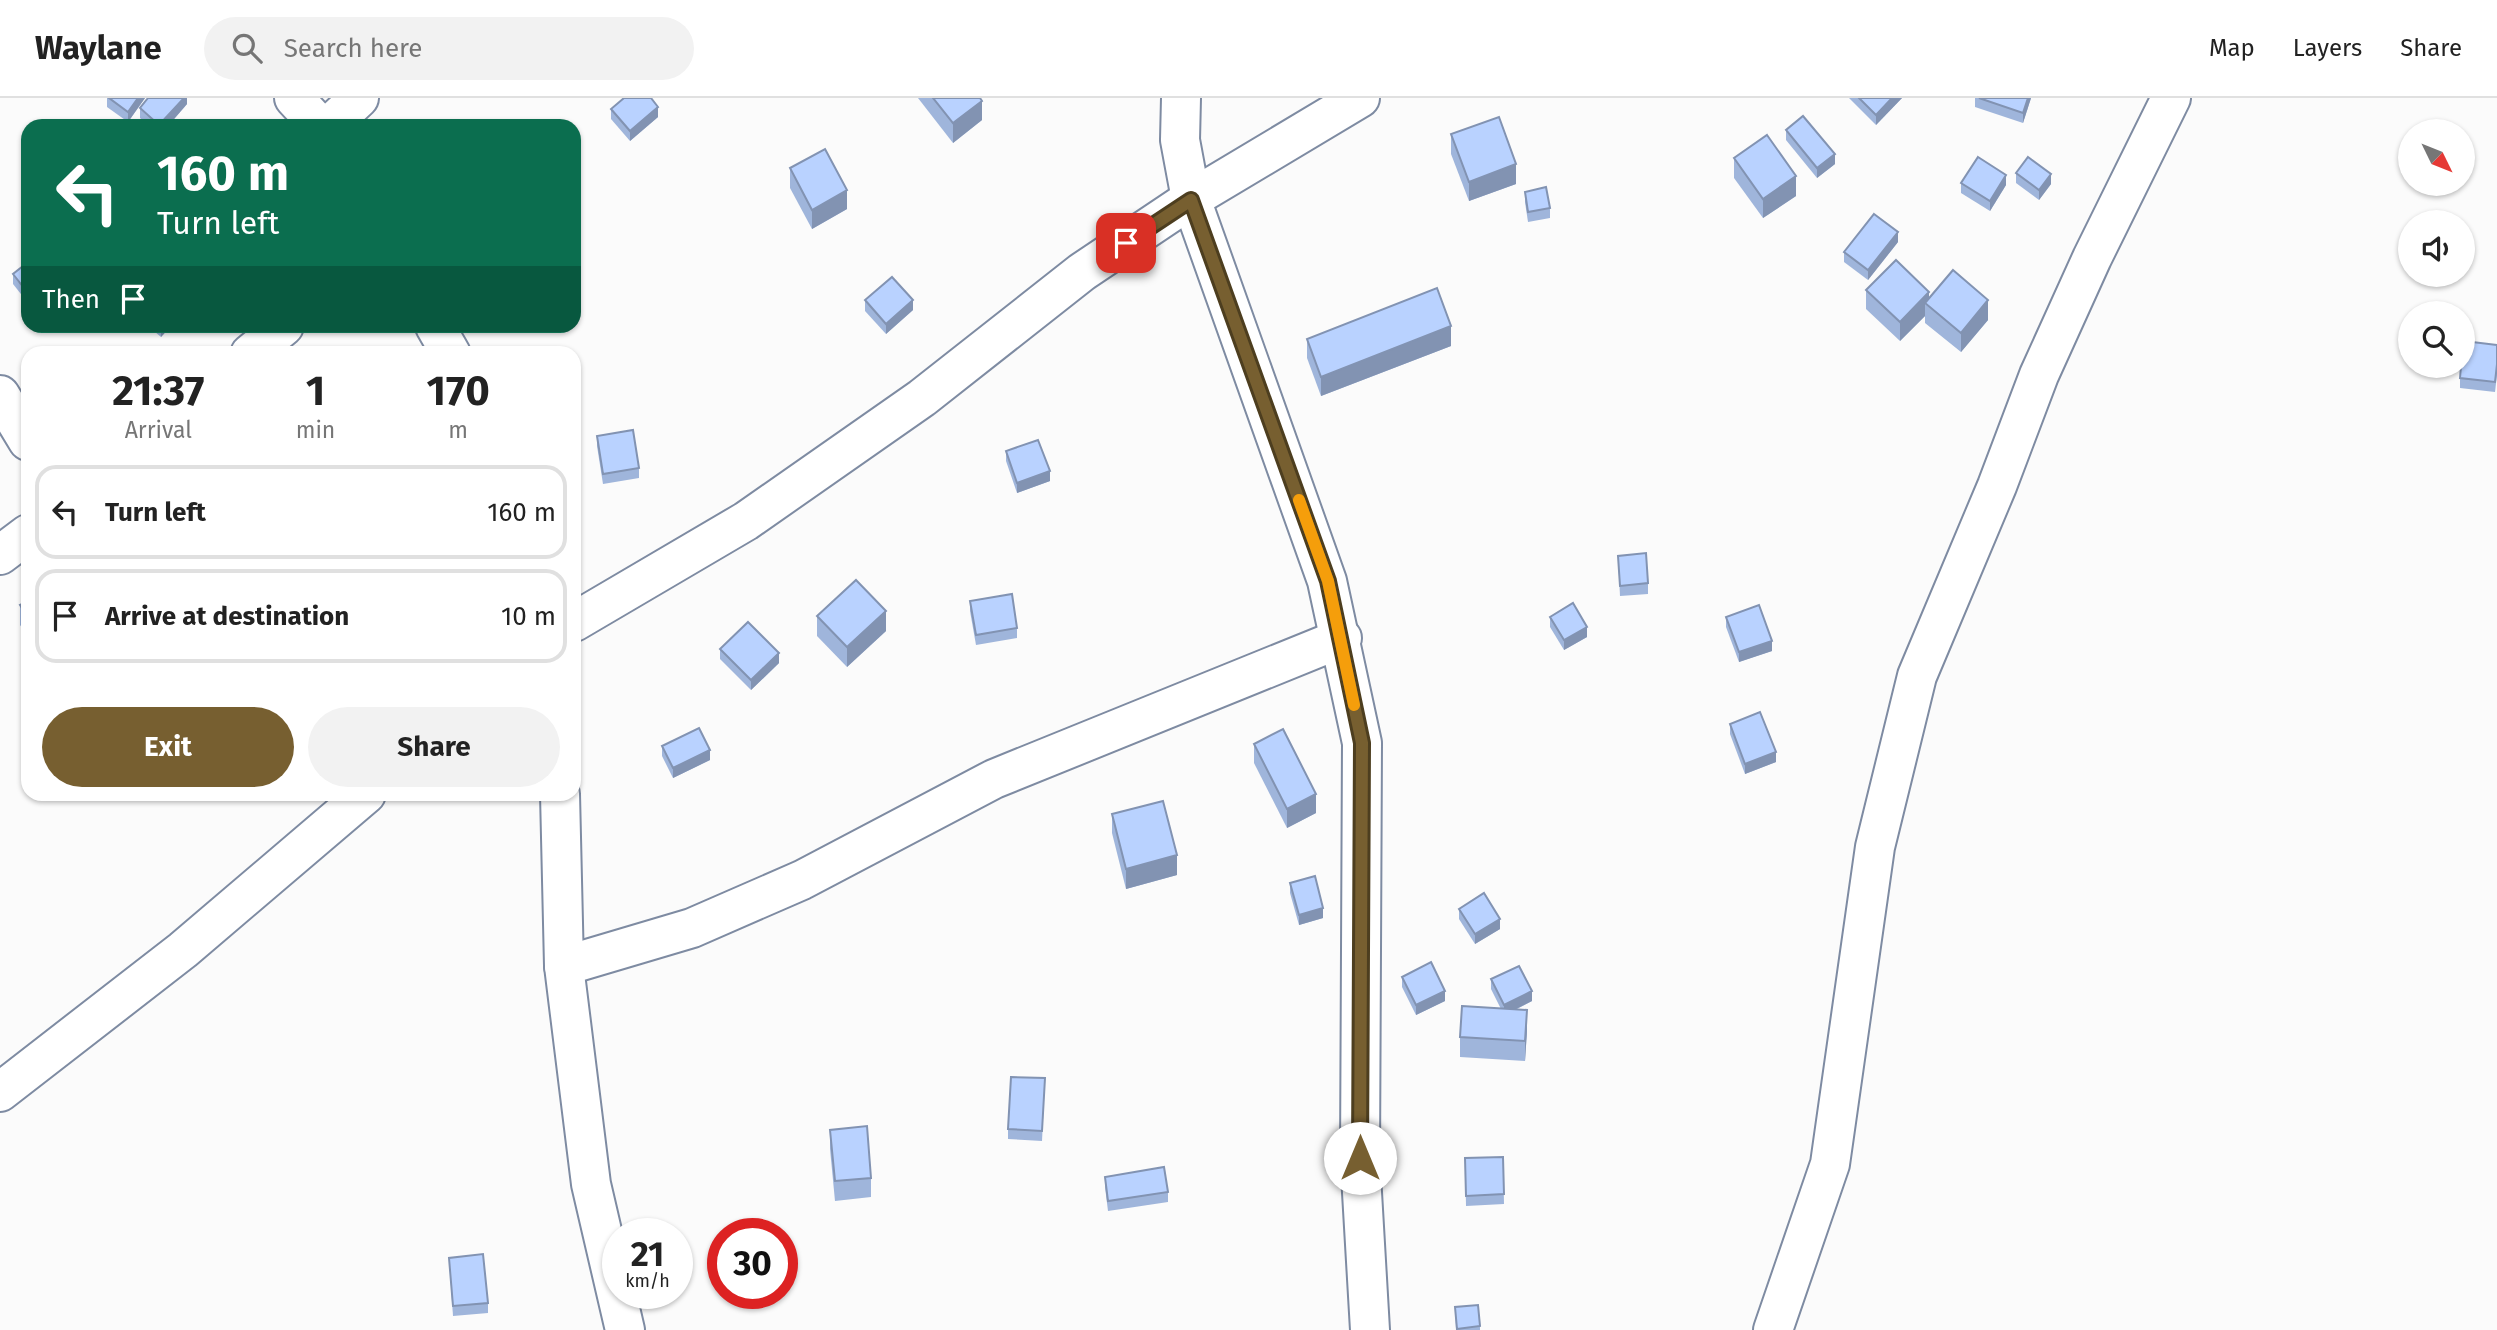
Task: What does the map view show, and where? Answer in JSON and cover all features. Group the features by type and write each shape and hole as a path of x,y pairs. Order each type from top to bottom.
{"street":[{"path":"294,98 314,119"},
{"path":"336,119 359,98"},
{"path":"1181,98 1180,140 1191,200 1328,581 1362,743 1360,1158 1370,1330"},
{"path":"581,618 746,521 922,398 1082,272 1191,200 1360,98"},
{"path":"1773,1330 1830,1164 1875,847 1917,676 2050,352 2092,258 2171,98"},
{"path":"260,346 276,333"},
{"path":"0,396 21,430"},
{"path":"0,555 21,539"},
{"path":"564,966 692,928 802,880 994,779 1342,638"},
{"path":"0,1092 183,950 358,801"},
{"path":"560,801 564,966 591,1184 625,1330"}],"building":[{"path":"109,98 138,98 128,112"},
{"path":"148,98 184,98 165,119 152,119 140,108"},
{"path":"624,98 651,98 658,107 630,131 611,109"},
{"path":"933,98 980,98 982,101 953,123"},
{"path":"1859,98 1892,98 1876,115"},
{"path":"1979,98 2028,98 2023,113"},
{"path":"1803,116 1835,154 1817,168 1786,130"},
{"path":"1499,117 1516,164 1469,182 1451,134"},
{"path":"1767,135 1796,176 1763,199 1734,158"},
{"path":"825,149 847,190 812,210 790,168"},
{"path":"1978,157 2006,175 1990,201 1961,183"},
{"path":"2028,157 2051,174 2039,190 2016,173"},
{"path":"1546,187 1550,208 1528,212 1525,192"},
{"path":"1874,214 1898,232 1868,270 1844,252"},
{"path":"1896,260 1929,292 1900,322 1866,290"},
{"path":"21,268 21,284 13,274"},
{"path":"1953,270 1988,300 1961,333 1925,303"},
{"path":"892,277 913,300 886,324 865,300"},
{"path":"1437,288 1451,326 1321,377 1307,339"},
{"path":"2475,342 2497,345 2495,382 2460,378 2475,378"},
{"path":"633,430 639,468 603,474 597,436"},
{"path":"1038,440 1050,471 1017,483 1006,451"},
{"path":"1646,553 1648,583 1620,586 1618,556"},
{"path":"856,580 886,611 847,647 817,616"},
{"path":"1012,594 1017,628 976,635 970,601"},
{"path":"1573,603 1587,627 1564,640 1550,617"},
{"path":"1759,605 1772,641 1739,652 1726,617"},
{"path":"748,622 779,653 751,680 720,649"},
{"path":"1760,712 1776,752 1745,764 1730,724"},
{"path":"699,728 710,750 673,768 662,746"},
{"path":"1283,729 1316,794 1287,809 1254,744"},
{"path":"1163,801 1177,855 1126,869 1112,814"},
{"path":"1315,876 1323,908 1299,915 1290,883"},
{"path":"1484,893 1500,919 1475,934 1459,909"},
{"path":"1431,962 1445,991 1416,1005 1402,977"},
{"path":"1519,966 1532,991 1504,1005 1491,979"},
{"path":"1462,1006 1527,1010 1525,1041 1460,1037"},
{"path":"1011,1077 1045,1078 1042,1131 1008,1129"},
{"path":"867,1126 871,1178 835,1181 830,1130"},
{"path":"1503,1157 1504,1194 1466,1196 1465,1158"},
{"path":"1164,1167 1168,1192 1108,1201 1105,1177"},
{"path":"483,1254 488,1303 453,1306 449,1258"},
{"path":"1478,1305 1480,1326 1457,1329 1455,1307"}],"slow traffic":[{"path":"1299,500 1328,581 1354,705"}],"route":[{"path":"1126,243 1191,200 1328,581 1362,743 1360,1158"}]}
